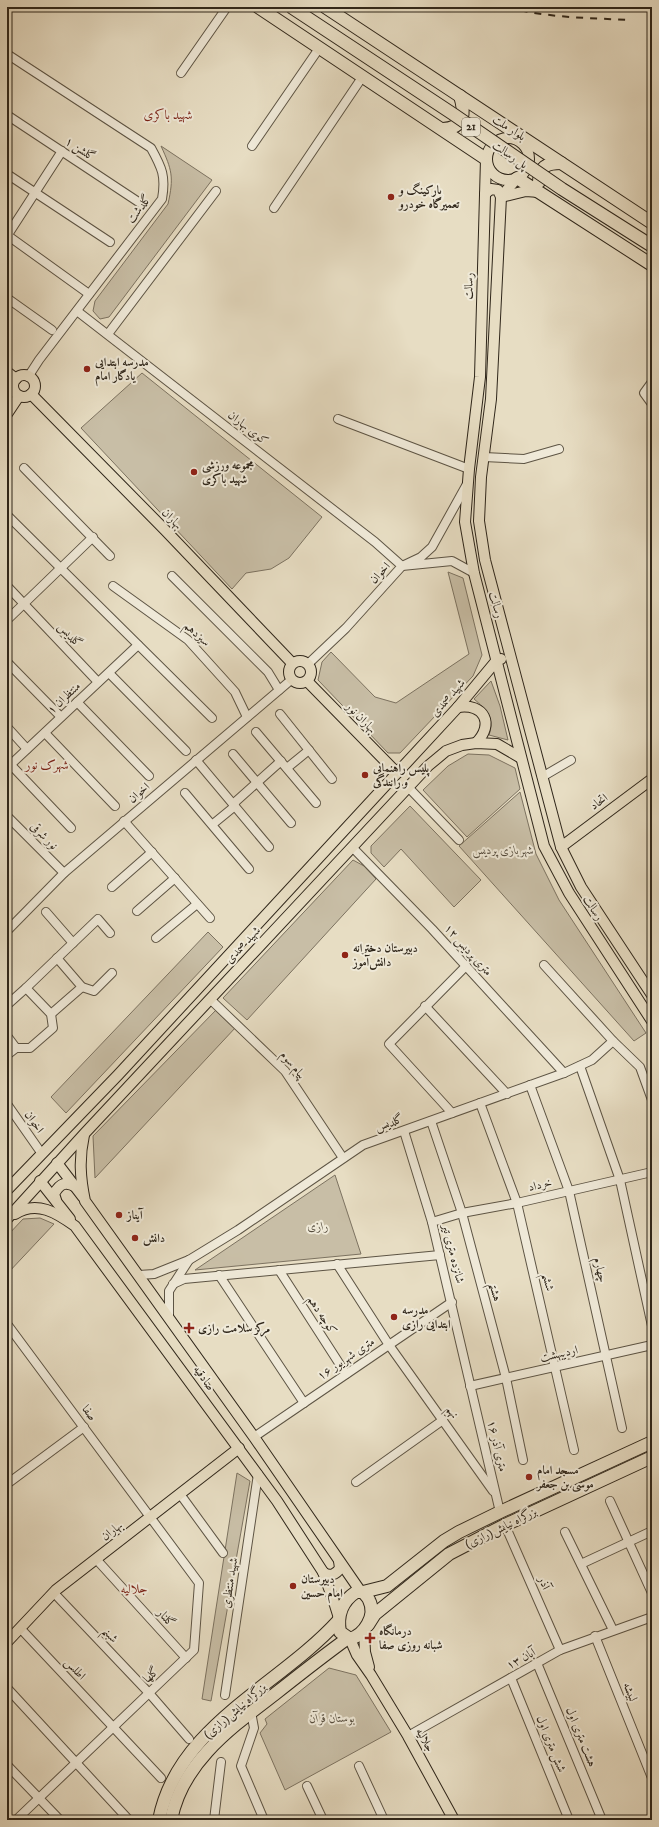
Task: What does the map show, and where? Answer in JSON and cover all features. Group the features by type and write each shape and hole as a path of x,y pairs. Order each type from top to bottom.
{"highway":[{"path":"258,7 486,159"},
{"name":"پل رسالت","path":"291,7 452,114 562,190 652,246"},
{"name":"بلوار ملت","path":"325,7 506,126 532,150 561,163 652,223"},
{"path":"443,129 449,129 457,125 463,118 464,108 460,96"},
{"path":"541,192 539,184 540,172 547,165 561,163"},
{"path":"516,178 541,192 652,265"},
{"name":"بزرگراه نیایش(رازی)","path":"362,1592 387,1586 444,1541 500,1512 652,1442"},
{"name":"بزرگراه نیایش(رازی)","path":"366,1628 375,1614 449,1554 506,1525 652,1457"},
{"path":"356,1592 362,1592 369,1600 372,1609 366,1628 358,1637 349,1639 340,1632 338,1620 341,1607 347,1598 356,1592"},
{"name":"بزرگراه نیایش(رازی)","path":"160,1820 163,1802 175,1775 189,1753 208,1733 238,1706 321,1640 338,1620"},
{"name":"بزرگراه نیایش(رازی)","path":"171,1820 180,1791 190,1773 216,1741 251,1712 349,1639"}],"main road":[{"path":"503,139 506,126"},
{"path":"503,139 514,139 532,150 528,166 522,175 516,178 501,180 492,174 488,167 486,159 488,153 493,144 503,139"},
{"name":"رسالت","path":"486,159 480,377 469,469 466,522 474,573 544,846 569,893 652,1021"},
{"path":"501,197 516,178"},
{"path":"485,194 490,189 498,190 501,197"},
{"path":"501,197 526,191 541,192"},
{"name":"رسالت","path":"501,197 491,399 484,457 479,521 485,560 509,657 561,847 581,888 652,995"},
{"path":"7,372 16,379"},
{"path":"25,376 28,377 34,385 31,394 25,397 19,396 13,388 16,379 25,376"},
{"name":"بهاران","path":"31,394 165,530 292,664"},
{"path":"7,414 19,396"},
{"path":"497,660 509,657"},
{"name":"شهید صمدی","path":"7,1190 118,1075 397,774 458,707 497,660"},
{"path":"298,661 308,664 311,671 307,681 300,683 291,680 289,673 292,664 298,661"},
{"name":"بهاران نور","path":"307,681 397,774"},
{"path":"458,707 470,706 478,710 484,718 486,727 484,735 476,742"},
{"name":"شهید صمدی","path":"7,1219 40,1181 428,766 446,751 476,742 497,744 521,758"},
{"name":"اتحاد","path":"561,847 652,779"},
{"path":"275,905 273,910 278,917 287,917"},
{"path":"255,927 265,924 269,929 268,937"},
{"name":"صادقیه","path":"85,1133 80,1153 81,1181 85,1201 254,1437 362,1592"},
{"path":"57,1163 85,1201"},
{"path":"40,1181 75,1226"},
{"path":"56,1200 54,1194 57,1188 63,1184 70,1183 76,1188"},
{"name":"صادقیه","path":"7,1219 25,1208 42,1208 59,1214 75,1226 278,1501 323,1572 334,1602 338,1620"},
{"name":"بهاران","path":"7,1642 54,1593 240,1448"},
{"path":"323,1572 327,1575 333,1575 338,1572 340,1568 339,1561"},
{"path":"366,1628 365,1652 371,1675"},
{"path":"349,1639 357,1655 371,1675"},
{"name":"جلالیه","path":"371,1675 408,1736 453,1820"}],"street":[{"path":"181,73 227,7"},
{"path":"252,146 320,48"},
{"name":"گلدشت","path":"7,54 151,148 160,163 165,182 162,199 28,377"},
{"path":"274,208 363,76"},
{"name":"گلشن ۱","path":"7,115 140,203"},
{"path":"62,151 7,236 89,294"},
{"path":"7,174 110,242"},
{"path":"108,334 216,191"},
{"path":"7,298 52,330"},
{"name":"کوی بهاران","path":"77,310 375,542 402,566"},
{"path":"652,382 644,393 652,404"},
{"path":"338,420 469,469"},
{"path":"484,457 524,459 559,449"},
{"path":"24,468 110,556"},
{"path":"402,566 421,557 432,547 468,481"},
{"path":"7,515 212,718"},
{"path":"7,620 93,537"},
{"path":"402,566 452,561 474,573"},
{"name":"اخوان","path":"308,664 346,628 402,566"},
{"path":"172,576 268,672 279,690"},
{"path":"7,586 24,603"},
{"name":"سیزدهم","path":"113,586 188,640 235,692 247,717"},
{"name":"گلدیس","path":"24,603 98,682"},
{"name":"منتظران ۱","path":"9,766 138,645"},
{"path":"7,662 62,717"},
{"path":"108,673 186,751"},
{"name":"اخوان","path":"7,931 64,873 291,680"},
{"path":"77,702 149,776"},
{"path":"280,714 332,778"},
{"path":"7,728 27,749"},
{"path":"45,732 115,806"},
{"path":"256,732 316,802"},
{"path":"213,824 258,783 309,750"},
{"path":"233,754 291,823"},
{"path":"196,760 269,847"},
{"path":"542,777 571,760"},
{"path":"9,766 71,828"},
{"path":"408,787 459,840"},
{"path":"185,793 213,824 249,869"},
{"name":"نور شرقی","path":"7,816 64,873"},
{"path":"124,821 210,918"},
{"name":"۱۲ متری پردیس","path":"352,847 466,966 564,1073"},
{"path":"112,887 152,852"},
{"path":"137,911 175,878"},
{"path":"156,938 197,904"},
{"path":"46,912 73,943"},
{"path":"8,1001 26,988 98,919 110,933"},
{"path":"56,958 82,987 94,991 112,973"},
{"path":"544,965 613,1041 640,1068 652,1100"},
{"path":"452,1113 388,1044 466,966"},
{"path":"51,1014 82,987"},
{"path":"7,1055 16,1048 30,1048 53,1028 51,1014 26,988"},
{"name":"پیام سوم","path":"210,999 285,1071 343,1158"},
{"path":"425,1006 507,1094"},
{"path":"7,1036 16,1048"},
{"name":"گلدیس","path":"139,1275 154,1274 189,1260 238,1230 363,1145 564,1073 592,1060 613,1041"},
{"path":"580,1066 620,1180 652,1326"},
{"name":"چهارم","path":"530,1085 569,1191 607,1355 622,1428"},
{"name":"ششم","path":"480,1103 517,1203 574,1450"},
{"name":"اخوان","path":"7,1104 42,1154"},
{"name":"هشتم","path":"431,1121 462,1213 506,1378 523,1460"},
{"name":"شانزده متری تیر","path":"404,1131 432,1222 452,1302 470,1386"},
{"name":"خرداد","path":"432,1222 462,1213 517,1203 652,1172"},
{"path":"174,1284 184,1279 219,1275 440,1255"},
{"path":"169,1318 169,1291 189,1260"},
{"name":"نهم","path":"337,1264 389,1345 495,1494"},
{"name":"کوچه دهم","path":"279,1270 346,1374"},
{"path":"219,1275 304,1403"},
{"name":"۱۶ متری شهریور","path":"254,1437 452,1302"},
{"name":"صفا","path":"7,1324 151,1517"},
{"name":"اردیبهشت","path":"470,1386 652,1345"},
{"name":"۱۶ متری آذر","path":"470,1386 500,1512"},
{"path":"356,1482 443,1420"},
{"path":"7,1484 84,1427"},
{"name":"شهید منتظری","path":"225,1695 258,1474"},
{"path":"180,1494 223,1553"},
{"path":"610,1501 652,1593"},
{"name":"گلها","path":"16,1820 194,1650 199,1583 151,1517"},
{"name":"آذر","path":"506,1525 560,1650"},
{"path":"581,1564 652,1531"},
{"path":"565,1532 613,1630"},
{"name":"گلنار","path":"96,1559 186,1658"},
{"name":"شبنم","path":"54,1593 149,1693 189,1738"},
{"name":"۱۳ آبان","path":"408,1736 560,1650 595,1636 652,1617"},
{"name":"اطلس","path":"20,1628 161,1778"},
{"name":"لبیشه","path":"595,1636 652,1778"},
{"name":"هشت متری اول","path":"537,1663 602,1820"},
{"name":"شش متری اول","path":"511,1678 570,1820"},
{"path":"7,1688 75,1764 129,1820"},
{"path":"251,1712 254,1728 241,1766 264,1820"},
{"path":"214,1820 221,1762"},
{"path":"7,1765 60,1820"},
{"path":"359,1766 384,1820"},
{"path":"307,1786 323,1820"}],"green space":[{"path":"161,146 212,180 109,317 100,319 93,311 95,301 168,204 171,187 171,174 168,161"},
{"name":"مجموعه ورزشی شهید باکری","path":"142,373 322,517 289,558 271,569 246,573 232,589 81,428"},
{"path":"448,572 463,578 482,655 473,676 400,753 388,753 318,680 322,662 331,652 375,697 396,703 469,654"},
{"path":"491,681 500,706 508,740 489,735 491,729 490,719 486,711 474,699"},
{"path":"468,754 489,755 515,768 520,789 467,837 423,790 448,766"},
{"name":"شهربازی پردیس","path":"520,792 536,854 559,900 646,1033 634,1041 459,846"},
{"path":"410,806 481,880 454,907 401,849 384,867 371,853 371,846"},
{"path":"353,860 364,866 376,879 247,1020 223,998"},
{"path":"208,932 223,947 66,1113 51,1097"},
{"path":"217,1009 236,1027 95,1178 93,1136"},
{"name":"رازی","path":"335,1175 361,1254 195,1270"},
{"path":"40,1218 54,1224 7,1274 7,1236 23,1219"},
{"path":"237,1473 250,1481 211,1701 202,1699"},
{"name":"بوستان قرآن","path":"329,1668 356,1675 391,1732 285,1790 260,1733 267,1724 265,1719"}],"railway":[{"path":"507,7 522,11 553,15 631,20"}],"place":[{"name":"پارکینگ و تعمیرگاه خودرو","path":"391,197"},
{"name":"مدرسه ابتدایی یادگار امام","path":"87,369"},
{"name":"مجموعه ورزشی شهید باکری","path":"194,472"},
{"name":"پلیس راهنمایی و رانندگی","path":"365,775"},
{"name":"دبیرستان دخترانه دانش‌آموز","path":"345,955"},
{"name":"آیناز","path":"119,1215"},
{"name":"دانش","path":"135,1238"},
{"name":"مدرسه ابتدایی رازی","path":"394,1317"},
{"name":"مرکز سلامت رازی","path":"189,1328"},
{"name":"مسجد امام موسی بن جعفر","path":"529,1477"},
{"name":"دبیرستان امام حسین","path":"293,1586"},
{"name":"درمانگاه شبانه روزی صفا","path":"370,1638"}],"district":[{"name":"شهید باکری","path":"168,115"},
{"name":"شهرک نور","path":"47,765"},
{"name":"جلالیه","path":"134,1589"}]}
